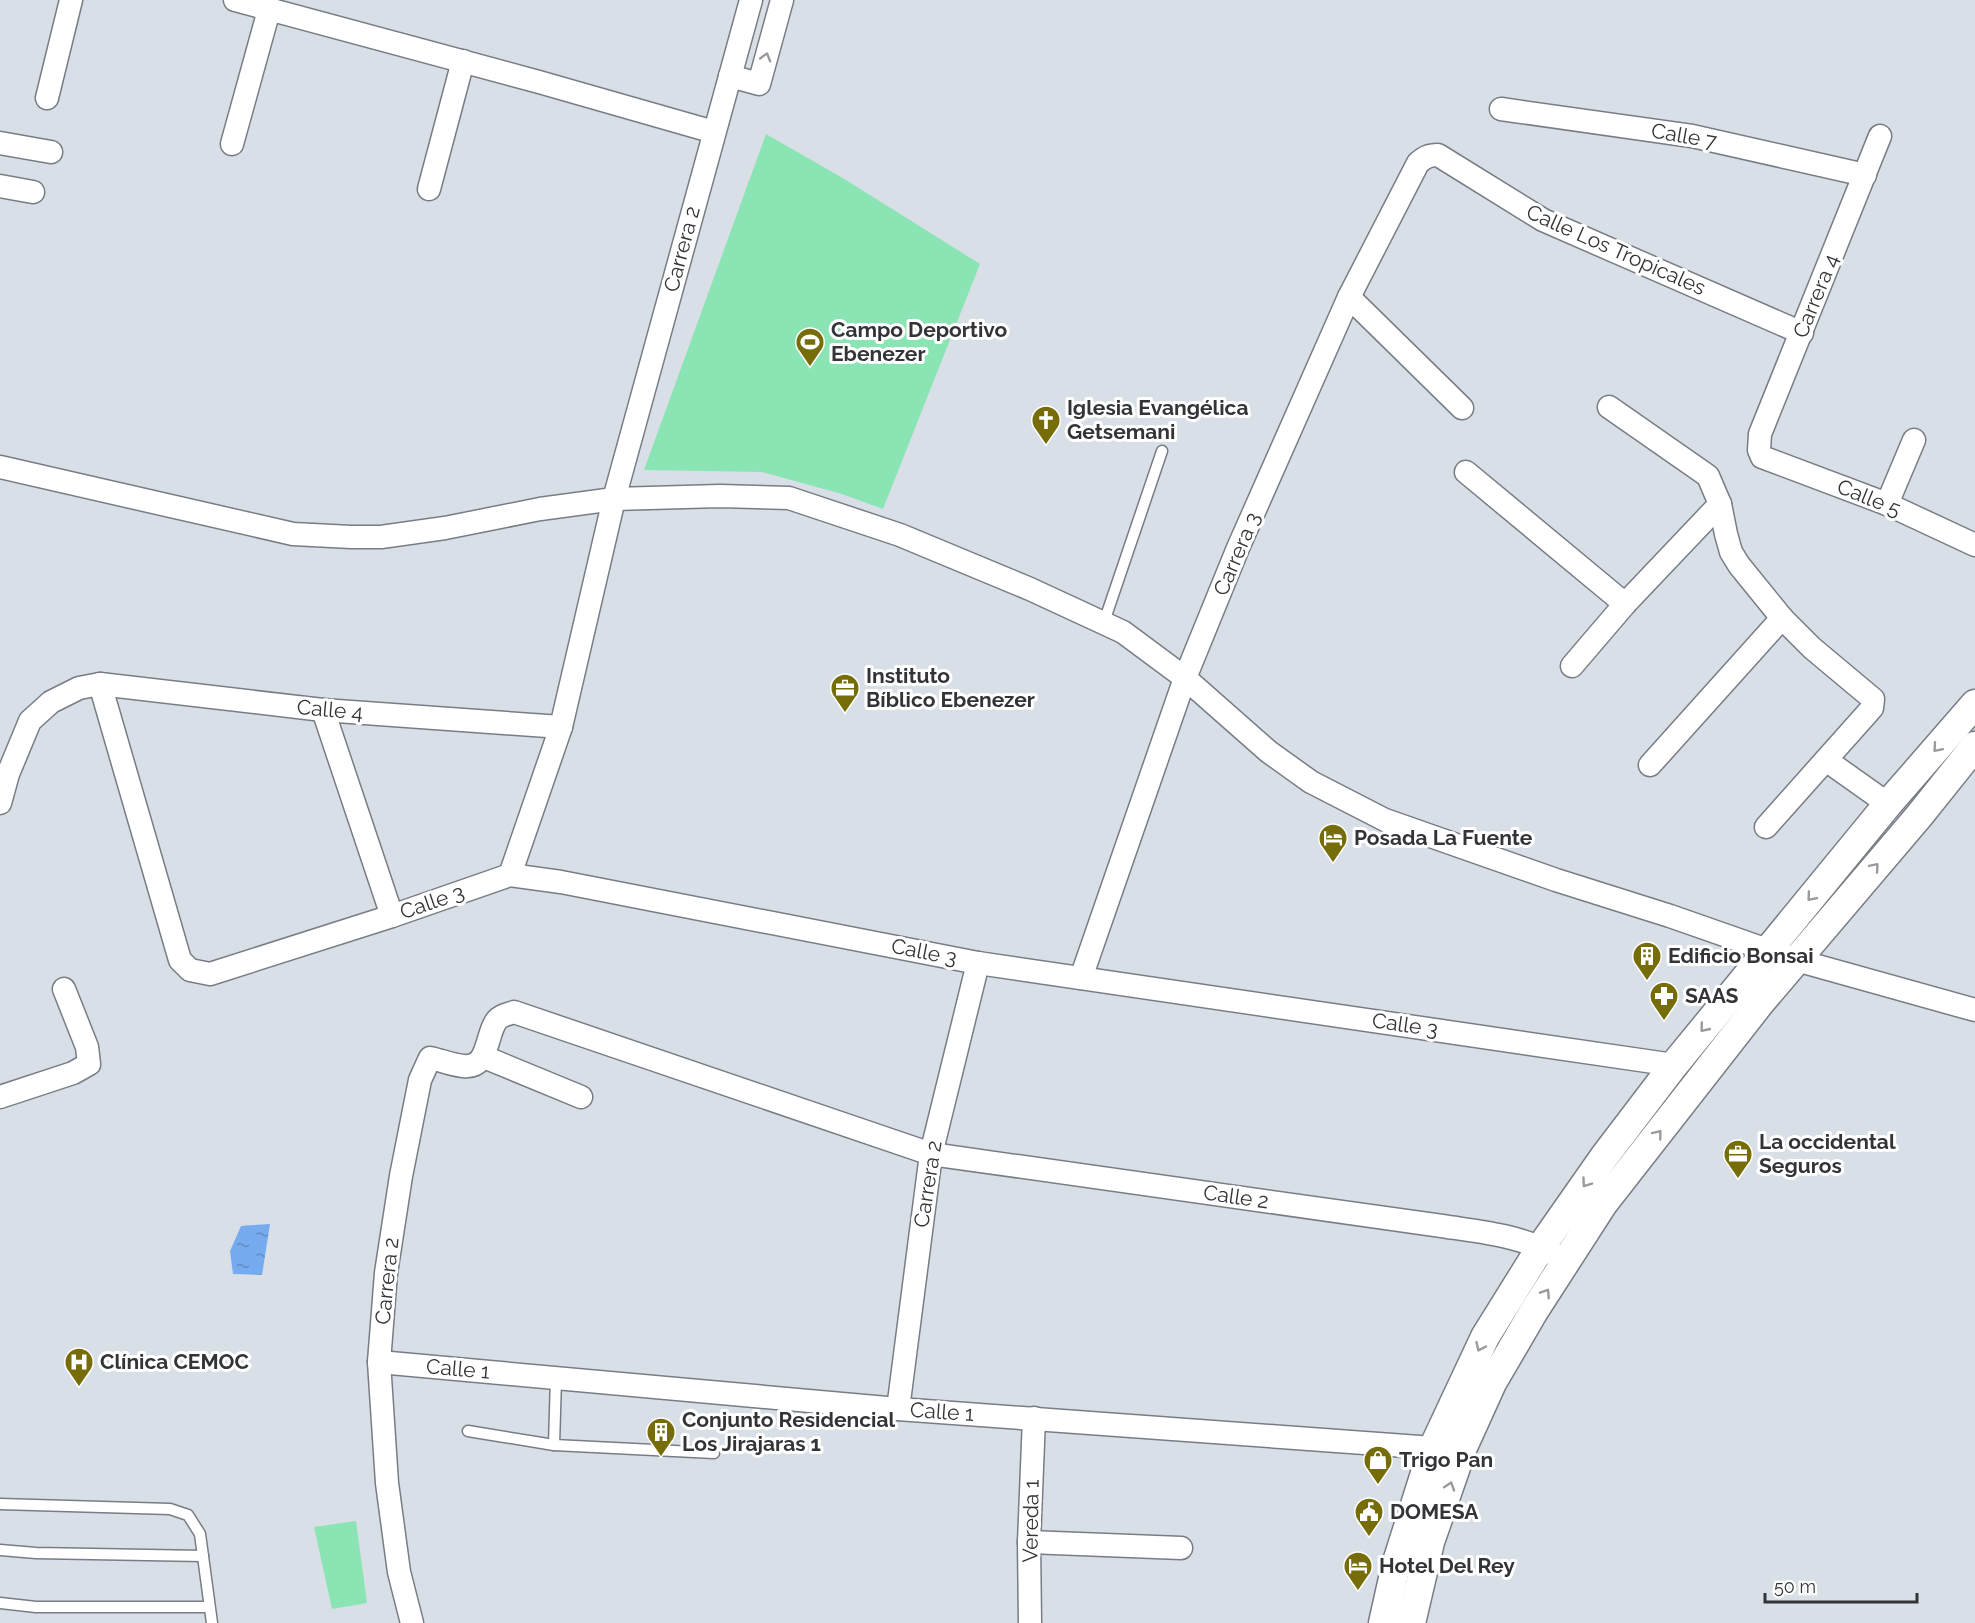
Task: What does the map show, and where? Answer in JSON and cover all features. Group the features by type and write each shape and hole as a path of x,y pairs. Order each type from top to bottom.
{"street":[{"path":"47,98 71,0"},
{"path":"235,0 714,132"},
{"name":"Carrera 2","path":"510,875 561,727 614,499 751,0"},
{"path":"729,76 759,84 782,0"},
{"path":"231,144 269,10"},
{"path":"429,189 463,61"},
{"name":"Calle 7","path":"1501,109 1692,136 1865,175"},
{"name":"Carrera 4","path":"1762,457 1760,434 1880,136"},
{"path":"0,143 51,152"},
{"name":"Carrera 3","path":"1081,978 1185,678 1238,548 1349,297 1419,164 1431,155 1438,155"},
{"name":"Calle Los Tropicales","path":"1438,155 1543,220 1802,333"},
{"path":"0,186 33,192"},
{"path":"1349,297 1462,408"},
{"path":"1610,407 1708,476 1720,504 1731,552 1739,565 1782,618 1812,648 1873,699 1872,708 1766,827"},
{"path":"1887,504 1914,440"},
{"name":"Calle 5","path":"1762,457 1887,504 1975,545"},
{"path":"0,467 293,534 351,537 381,537 445,528 540,509 614,499 720,496 789,498 900,535 1123,632 1185,678 1269,752 1303,776 1385,820 1796,960 1975,1010"},
{"path":"1466,472 1625,604"},
{"path":"1572,666 1625,604 1720,504"},
{"path":"1650,765 1782,618"},
{"path":"0,803 8,774 30,721 51,702 79,688 100,684"},
{"name":"Calle 4","path":"100,684 323,710 561,727"},
{"name":"Calle 3","path":"100,684 180,960 190,970 210,974 392,916 510,875 561,882 978,963 1674,1065"},
{"path":"1383,1623 1396,1565 1433,1448 1485,1337 1541,1247 1604,1157 1674,1065 1888,804 1975,704"},
{"path":"323,710 392,916"},
{"path":"1411,1623 1430,1542 1463,1448 1492,1383 1566,1261 1603,1204 1760,1003 1919,816 1975,746"},
{"path":"1826,760 1888,804"},
{"name":"Carrera 2","path":"898,1409 931,1154 978,963"},
{"path":"0,1097 73,1073 89,1064 87,1047 64,988"},
{"name":"Calle 2","path":"484,1058 493,1027 499,1017 514,1012 931,1154 1442,1226 1512,1238 1541,1247 1566,1261"},
{"path":"484,1058 581,1097"},
{"name":"Carrera 2","path":"412,1623 399,1572 387,1484 379,1362 386,1273 401,1176 420,1080 430,1059 464,1066 474,1064 484,1058"},
{"name":"Calle 1","path":"379,1362 898,1409 1433,1448"},
{"name":"Vereda 1","path":"1030,1623 1029,1542 1034,1418"},
{"path":"1029,1542 1181,1548"}],"lane":[{"path":"1104,622 1162,451"},
{"path":"554,1445 556,1378"},
{"path":"468,1431 554,1445 714,1453"},
{"path":"0,1504 170,1509 188,1515 200,1534 212,1623"},
{"path":"0,1550 203,1557"},
{"path":"0,1603 36,1607 209,1607"}],"green space":[{"name":"Campo Deportivo Ebenezer","path":"766,134 846,180 980,264 883,509 842,494 762,472 644,470"},
{"path":"356,1521 367,1603 332,1609 314,1527"}],"water":[{"path":"270,1224 262,1275 233,1274 230,1251 241,1226"}],"place":[{"name":"Campo Deportivo Ebenezer","path":"810,368"},
{"name":"Iglesia Evangélica Getsemani","path":"1046,446"},
{"name":"Instituto Bíblico Ebenezer","path":"845,714"},
{"name":"Posada La Fuente","path":"1333,864"},
{"name":"Edificio Bonsai","path":"1647,982"},
{"name":"SAAS","path":"1664,1022"},
{"name":"La occidental Seguros","path":"1738,1180"},
{"name":"Clínica CEMOC","path":"79,1388"},
{"name":"Conjunto Residencial Los Jirajaras 1","path":"661,1458"},
{"name":"Trigo Pan","path":"1378,1486"},
{"name":"DOMESA","path":"1369,1538"},
{"name":"Hotel Del Rey","path":"1358,1592"}]}
